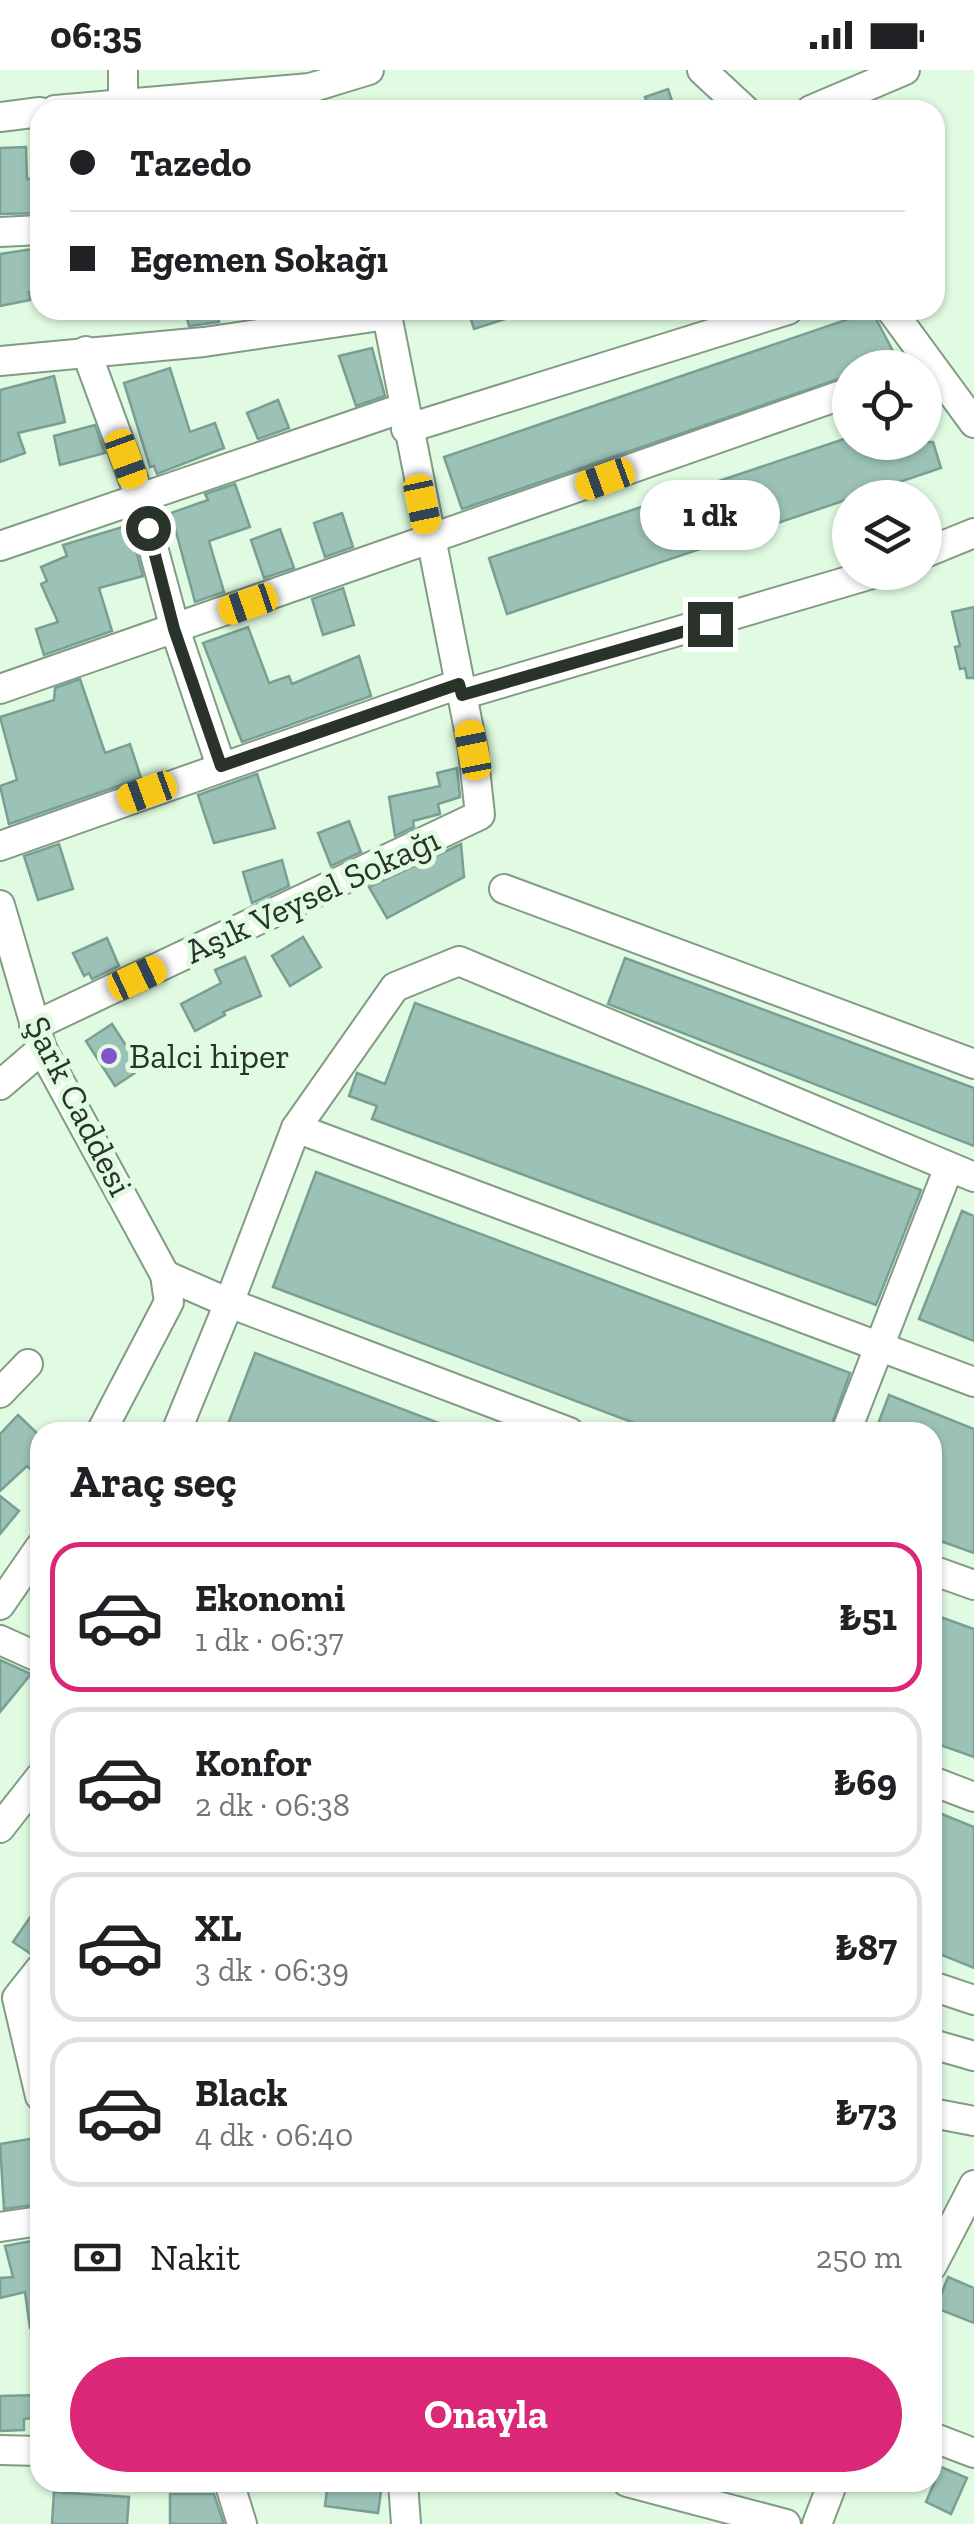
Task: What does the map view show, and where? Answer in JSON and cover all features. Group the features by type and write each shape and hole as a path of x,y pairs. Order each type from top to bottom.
{"street":[{"path":"123,100 124,70"},
{"path":"135,100 248,81 315,99 369,70"},
{"path":"702,70 734,100"},
{"path":"834,100 905,70"},
{"path":"0,118 30,114"},
{"path":"0,232 30,230"},
{"path":"0,362 204,342 337,320"},
{"path":"387,320 460,689"},
{"path":"0,546 139,495 752,320"},
{"path":"898,320 915,350"},
{"path":"86,351 139,495 174,629 221,766"},
{"path":"942,387 974,423"},
{"path":"0,688 832,398"},
{"path":"942,546 974,533"},
{"path":"0,846 221,766 460,689 832,585"},
{"name":"Aşık Veysel Sokağı","path":"0,1085 38,1038 480,815 460,689"},
{"path":"504,890 974,1064"},
{"name":"Şark Caddesi","path":"0,906 38,1038 167,1288"},
{"path":"180,1422 296,1128 394,987 458,961 962,1172 879,1346 850,1422"},
{"path":"296,1128 974,1382"},
{"path":"106,1422 167,1288 229,1303 543,1422"},
{"path":"0,1393 28,1364"},
{"path":"5,1588 30,1559"},
{"path":"942,1574 974,1585"},
{"path":"0,1640 30,1654"},
{"path":"942,1785 974,1797"},
{"path":"0,1828 30,1789"},
{"path":"942,1989 974,2000"},
{"path":"19,1997 30,2049"},
{"path":"942,2047 974,2056"},
{"path":"942,2115 974,2121"},
{"path":"942,2247 974,2185"},
{"path":"0,2228 30,2223"},
{"path":"942,2441 974,2453"},
{"path":"0,2450 30,2450"},
{"path":"232,2492 242,2524"},
{"path":"404,2492 406,2524"},
{"path":"697,2492 786,2524"},
{"path":"817,2524 829,2492"}],"building":[{"path":"668,89 672,100 646,100 645,97"},
{"path":"26,147 30,213 0,214 0,148"},
{"path":"30,250 30,300 0,306 0,254"},
{"path":"188,320 219,322 189,326"},
{"path":"471,320 502,320 474,329"},
{"path":"846,320 877,320 892,350 832,350 832,381 462,509 444,457"},
{"path":"372,348 385,396 356,406 339,356"},
{"path":"170,368 190,432 215,423 224,448 157,474 154,466 150,467 124,383"},
{"path":"54,376 65,422 18,433 25,453 0,462 0,390"},
{"path":"278,400 289,428 258,439 247,413"},
{"path":"95,425 105,453 60,465 54,436"},
{"path":"832,443 832,460 939,460 941,468 905,480 832,480 832,505 507,614 489,558"},
{"path":"235,484 250,527 209,541 224,592 195,602 171,513 208,500 205,494"},
{"path":"342,513 353,547 325,557 314,523"},
{"path":"129,525 143,576 99,588 112,631 44,655 36,629 58,622 41,584 47,581 41,567 67,556 63,545"},
{"path":"280,529 294,568 264,578 251,540"},
{"path":"343,588 354,625 323,635 312,599"},
{"path":"974,607 974,678 967,678 965,668 960,669 955,647 960,646 952,612"},
{"path":"248,627 269,683 289,676 292,684 359,656 371,696 242,742 203,643"},
{"path":"80,679 105,753 130,744 141,778 9,824 0,786 17,780 0,717 54,700 55,688"},
{"path":"457,768 460,797 438,804 440,814 413,821 414,827 395,836 389,797 440,786 437,773"},
{"path":"257,774 275,828 214,843 198,795"},
{"path":"349,821 361,852 331,866 318,833"},
{"path":"59,844 73,889 38,900 24,856"},
{"path":"461,844 464,877 387,918 369,887"},
{"path":"282,860 289,886 252,903 243,872"},
{"path":"303,937 321,967 290,986 272,956"},
{"path":"107,938 119,966 92,979 89,973 84,976 73,953"},
{"path":"245,957 261,996 223,1012 225,1015 195,1031 181,1004 221,983 215,970"},
{"path":"625,958 974,1088 974,1146 608,1004"},
{"path":"415,1003 921,1190 876,1305 372,1119 377,1106 349,1096 357,1073 385,1084"},
{"path":"112,1024 141,1069 115,1086 86,1041"},
{"path":"316,1172 850,1373 833,1422 631,1422 273,1287"},
{"path":"962,1211 974,1216 974,1341 919,1319"},
{"path":"255,1353 436,1422 229,1422"},
{"path":"889,1395 974,1429 974,1553 942,1542 942,1422 879,1422"},
{"path":"18,1415 30,1426 30,1469 27,1466 0,1491 0,1434"},
{"path":"0,1496 19,1511 0,1534"},
{"path":"942,1618 974,1629 974,1757 942,1746"},
{"path":"0,1660 30,1675 0,1712"},
{"path":"942,1814 974,1827 974,1968 942,1955"},
{"path":"30,1917 30,1953 13,1942"},
{"path":"30,2139 30,2205 4,2209 0,2144"},
{"path":"30,2241 30,2328 25,2292 0,2298 0,2278 13,2277 5,2246"},
{"path":"948,2277 974,2288 974,2323 942,2310 942,2292"},
{"path":"30,2395 30,2418 24,2419 24,2430 0,2431 0,2396"},
{"path":"942,2467 967,2478 951,2514 926,2502 930,2492 942,2492"},
{"path":"54,2492 129,2497 127,2524 52,2524"},
{"path":"327,2492 381,2492 378,2513 325,2506"},
{"path":"170,2494 214,2494 224,2524 170,2524"}],"place":[{"name":"Balci hiper","path":"109,1056"}],"route":[{"path":"148,528 174,629 221,766 459,684 462,695 710,624"}]}
